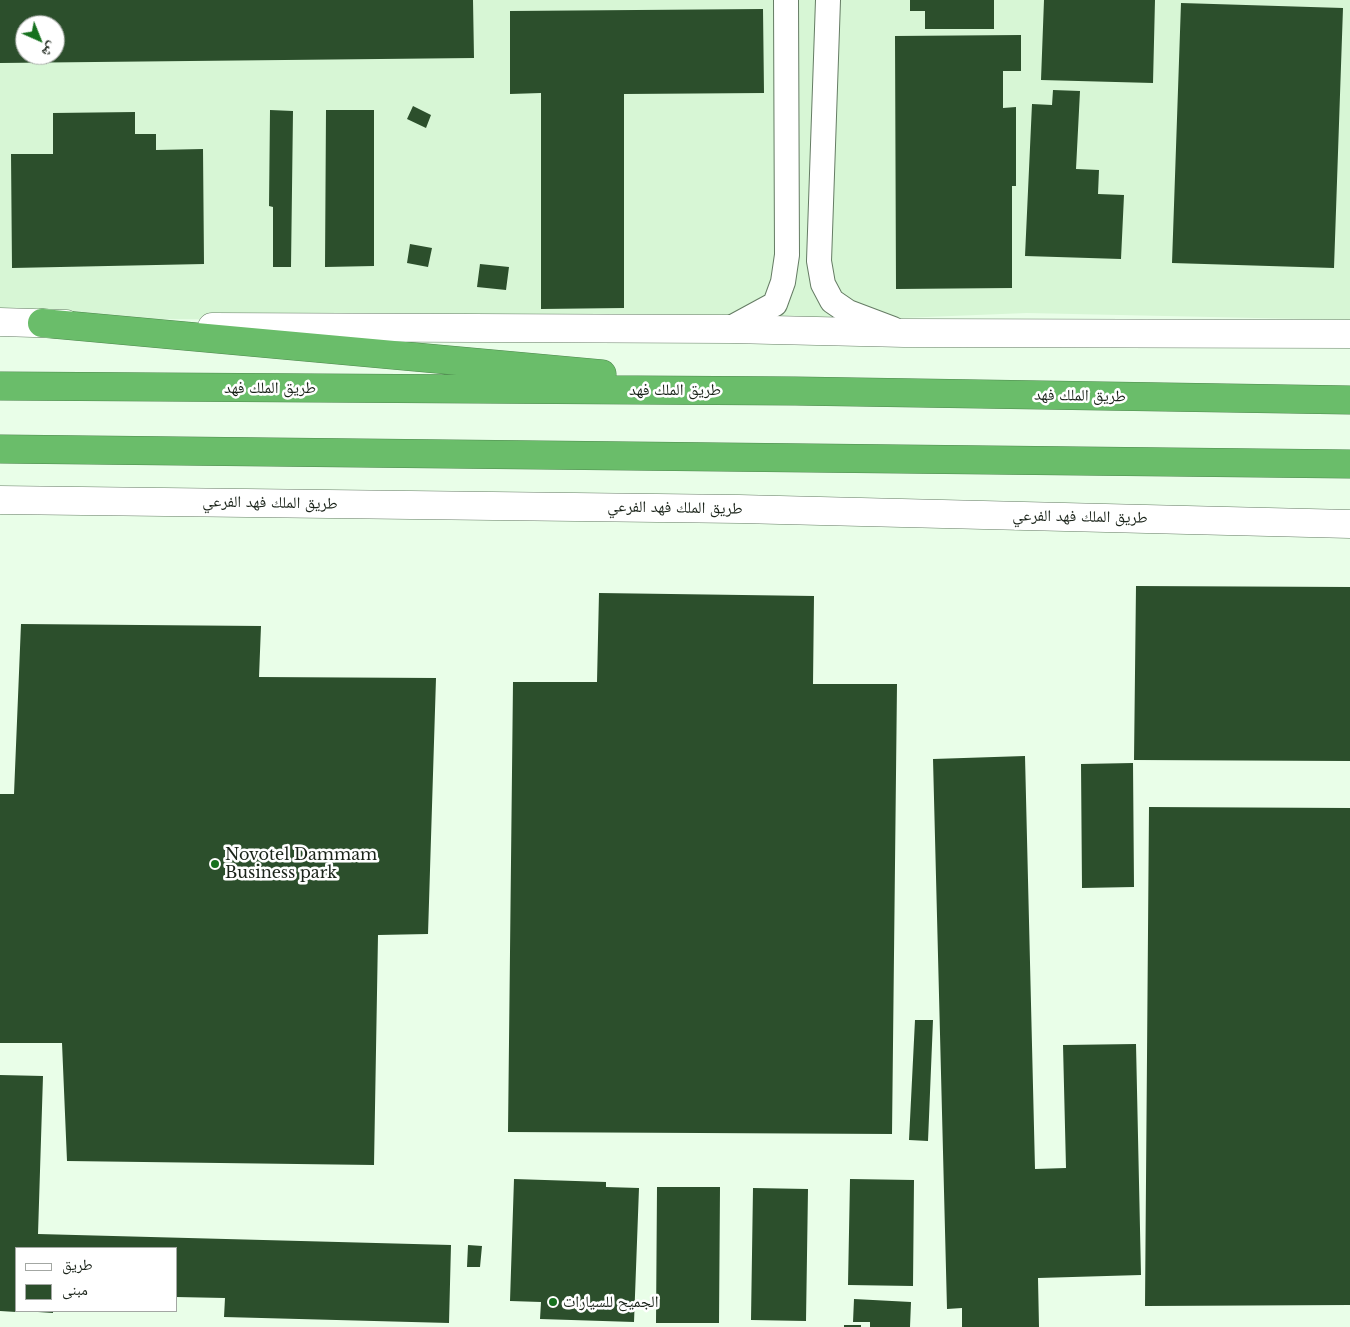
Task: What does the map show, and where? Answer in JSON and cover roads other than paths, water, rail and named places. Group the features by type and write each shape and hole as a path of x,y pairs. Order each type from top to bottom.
{"highway":[{"path":"42,323 795,391"},
{"name":"طريق الملك فهد","path":"0,386 795,391 1350,400"},
{"path":"0,449 1350,464"}],"main road":[{"path":"0,322 258,328 728,329 904,333 1350,334"},
{"name":"طريق الملك فهد الفرعي","path":"0,500 739,509 1350,524"}],"street":[{"path":"728,329 775,304 783,282 787,256 786,0"},
{"path":"828,0 819,261 823,284 832,301 848,312 904,333"}],"place":[{"name":"Novotel Dammam Business park","path":"215,864"},
{"name":"الجميح للسيارات","path":"553,1302"}]}
